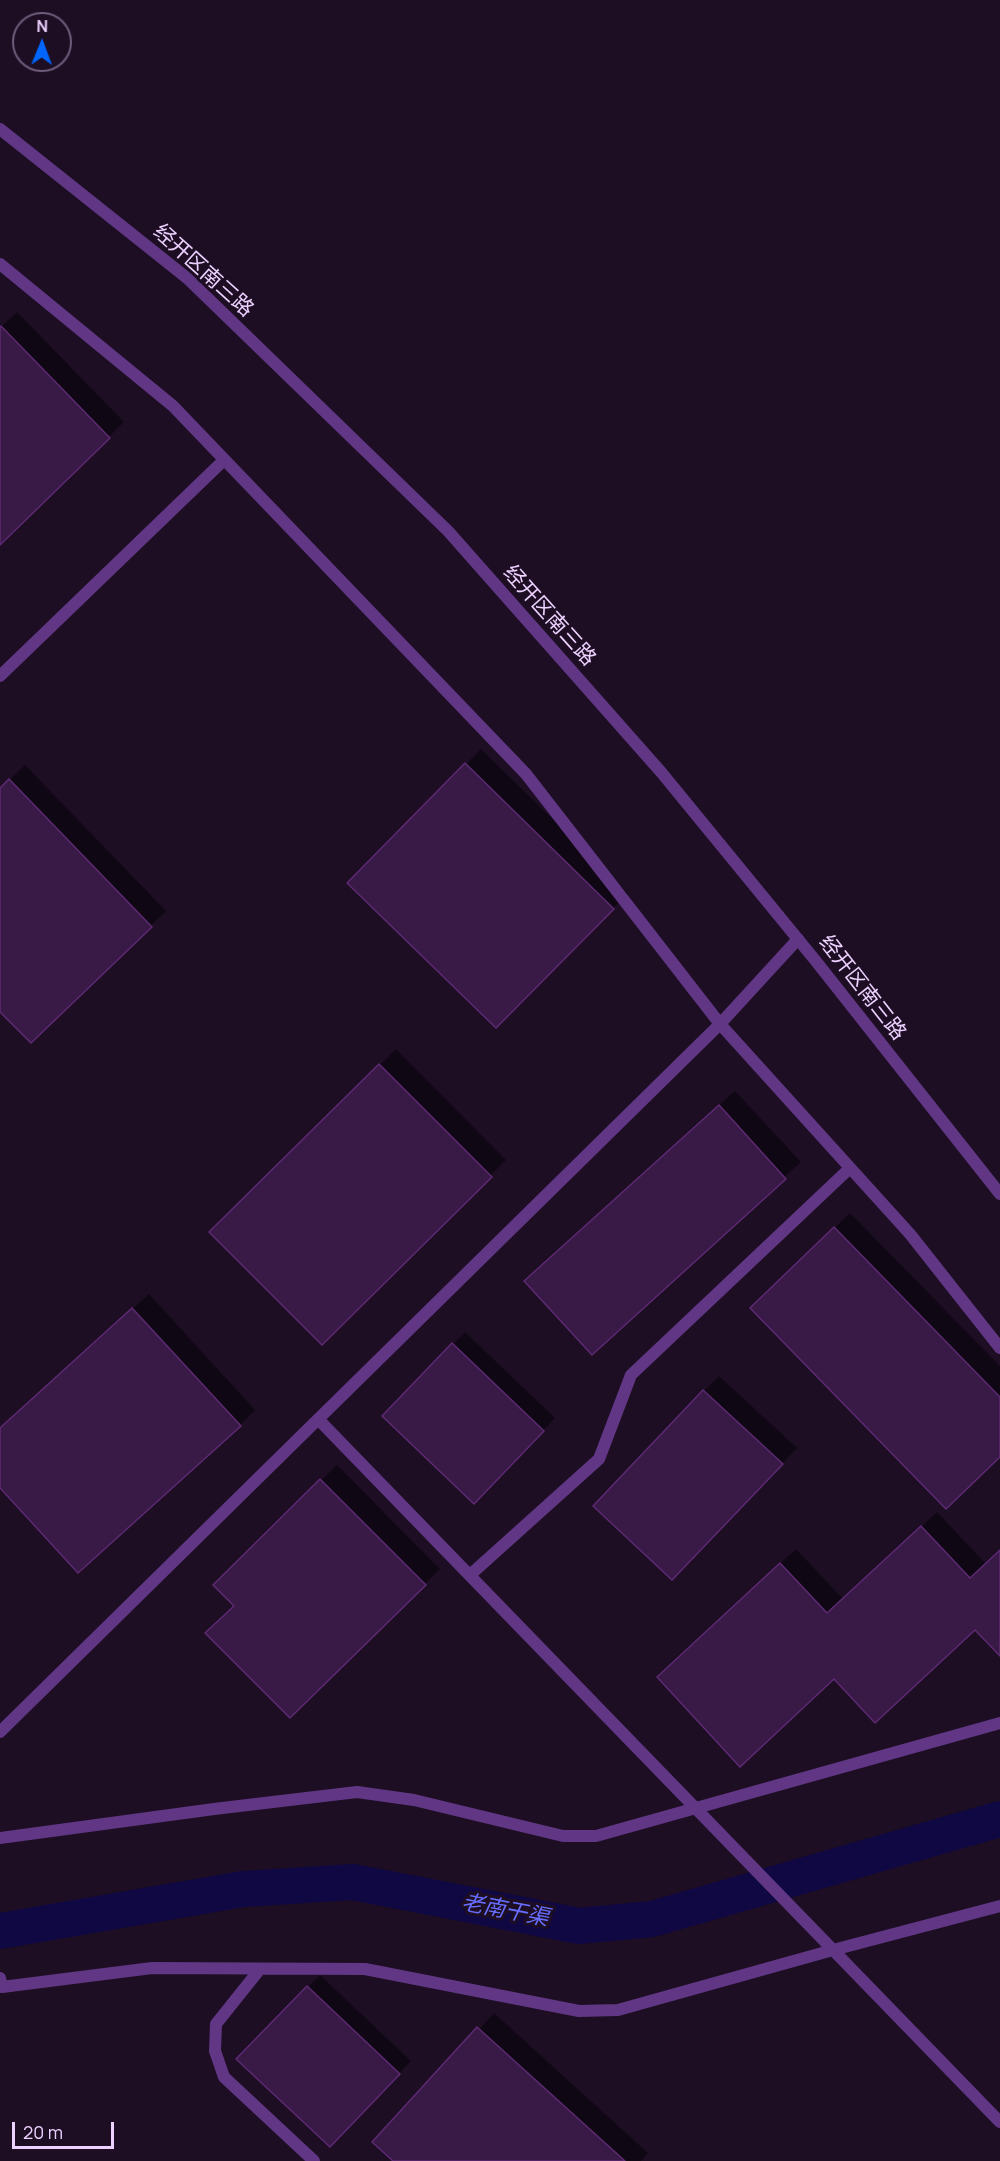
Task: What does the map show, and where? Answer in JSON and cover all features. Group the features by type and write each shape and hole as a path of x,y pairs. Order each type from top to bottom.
{"street":[{"name":"经开区南三路","path":"0,129 187,278 448,531 661,772 798,939 1000,1194"},
{"path":"0,264 173,406 526,774 720,1024 909,1234 1000,1348"},
{"path":"0,676 224,460"},
{"path":"0,1732 720,1024 798,939"},
{"path":"470,1575 599,1459 631,1375 850,1168"},
{"path":"318,1419 1000,2122"},
{"path":"0,1838 357,1792 414,1800 562,1836 596,1836 1000,1723"},
{"path":"0,1978 2,1986 152,1968 365,1969 579,2011 618,2010 1000,1906"},
{"path":"260,1969 216,2024 215,2050 224,2077 314,2161"}],"building":[{"path":"0,327 110,438 0,545"},
{"path":"465,763 614,909 496,1028 347,883"},
{"path":"9,779 152,927 31,1043 0,1012 0,788"},
{"path":"379,1064 492,1177 322,1345 209,1232"},
{"path":"719,1105 786,1179 592,1355 524,1281"},
{"path":"834,1227 1000,1397 1000,1457 946,1509 750,1308"},
{"path":"132,1308 241,1426 78,1573 0,1488 0,1428"},
{"path":"452,1343 544,1431 474,1504 382,1416"},
{"path":"703,1390 783,1464 672,1580 593,1506"},
{"path":"320,1479 426,1585 290,1718 205,1633 234,1606 213,1585"},
{"path":"921,1526 970,1578 1000,1550 1000,1656 975,1630 875,1723 834,1679 740,1767 657,1677 780,1563 827,1613"},
{"path":"307,1986 400,2074 330,2147 236,2059"},
{"path":"477,2027 625,2161 393,2161 372,2142"}],"waterway":[{"name":"老南干渠","path":"0,1931 243,1889 353,1882 579,1926 652,1919 1000,1819"}]}
